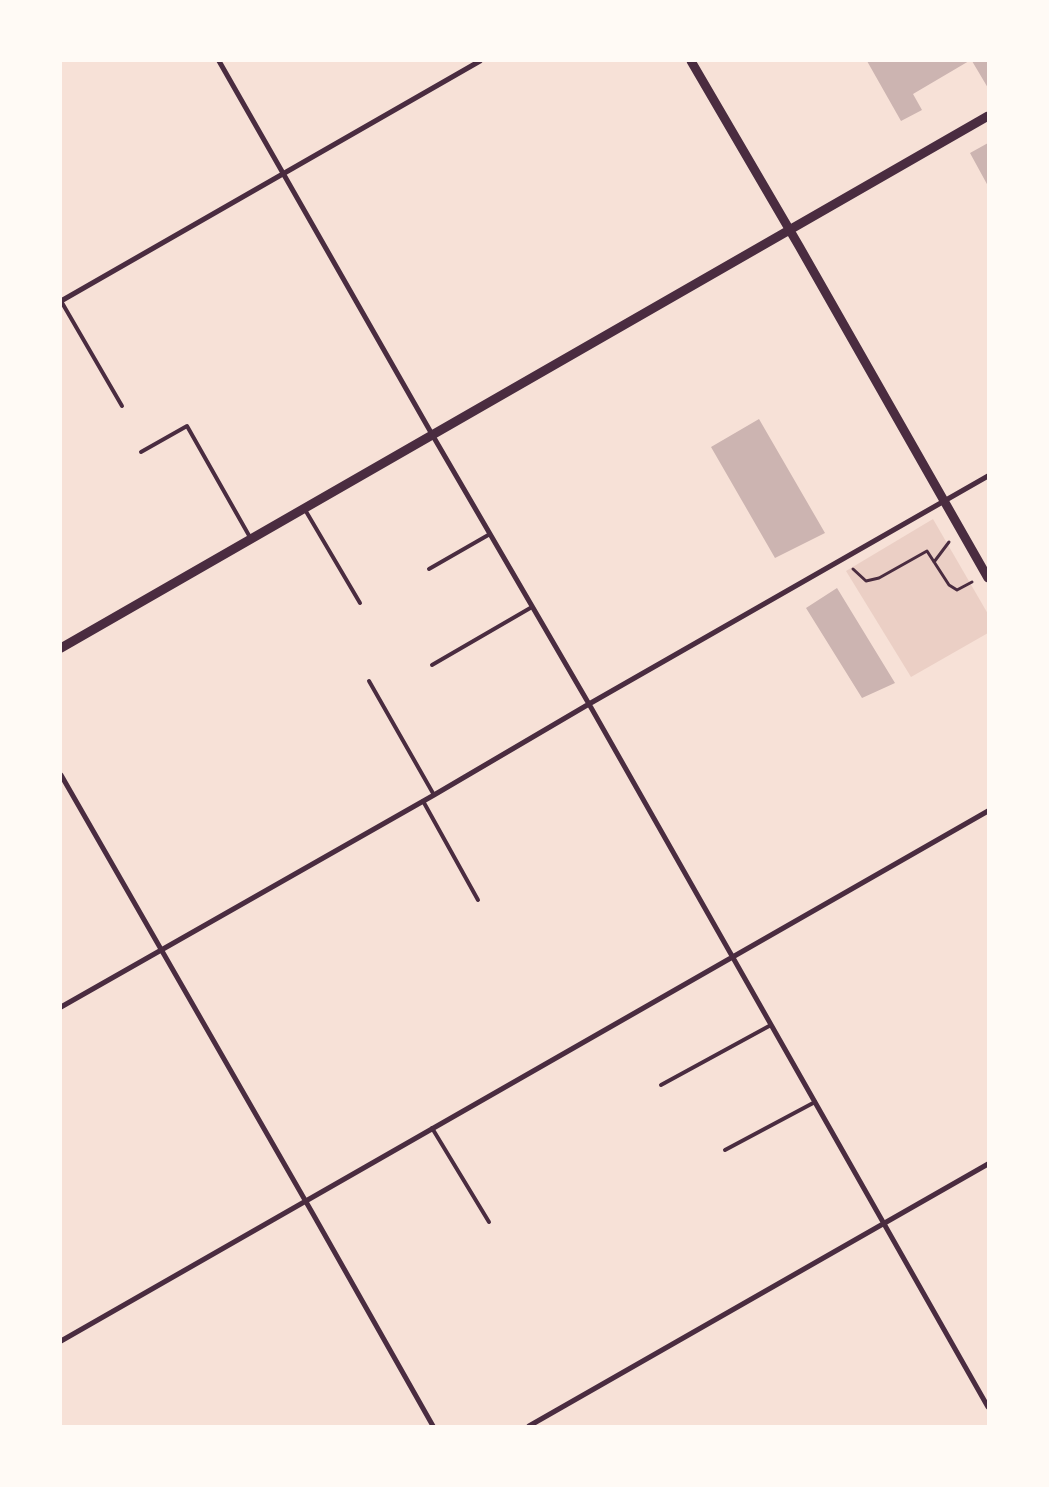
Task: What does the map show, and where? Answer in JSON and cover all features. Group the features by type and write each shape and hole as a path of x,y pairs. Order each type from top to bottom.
{"street":[{"path":"219,61 433,436 589,704 988,1406"},
{"path":"61,301 480,61"},
{"path":"691,61 987,576"},
{"path":"61,648 988,116"},
{"path":"61,1007 988,476"},
{"path":"61,774 306,1200 433,1426"},
{"path":"61,1341 988,811"},
{"path":"529,1426 988,1164"}],"lane":[{"path":"61,301 122,406"},
{"path":"141,452 187,426 251,539"},
{"path":"304,508 360,603"},
{"path":"429,569 490,534"},
{"path":"432,666 532,607"},
{"path":"370,681 434,795"},
{"path":"422,801 478,900"},
{"path":"661,1085 771,1025"},
{"path":"725,1150 815,1102"},
{"path":"432,1128 488,1222"}],"path":[{"path":"842,559 866,582 879,578 927,551 949,586 957,590 987,576"}],"shaded area":[{"path":"933,519 988,614 988,633 911,677 846,571"}],"building":[{"path":"867,61 969,61 913,94 922,110 901,121"},
{"path":"972,61 988,61 988,88"},
{"path":"988,143 988,186 970,153"},
{"path":"759,419 825,533 775,558 711,447"},
{"path":"837,588 895,683 862,698 806,608"}]}
